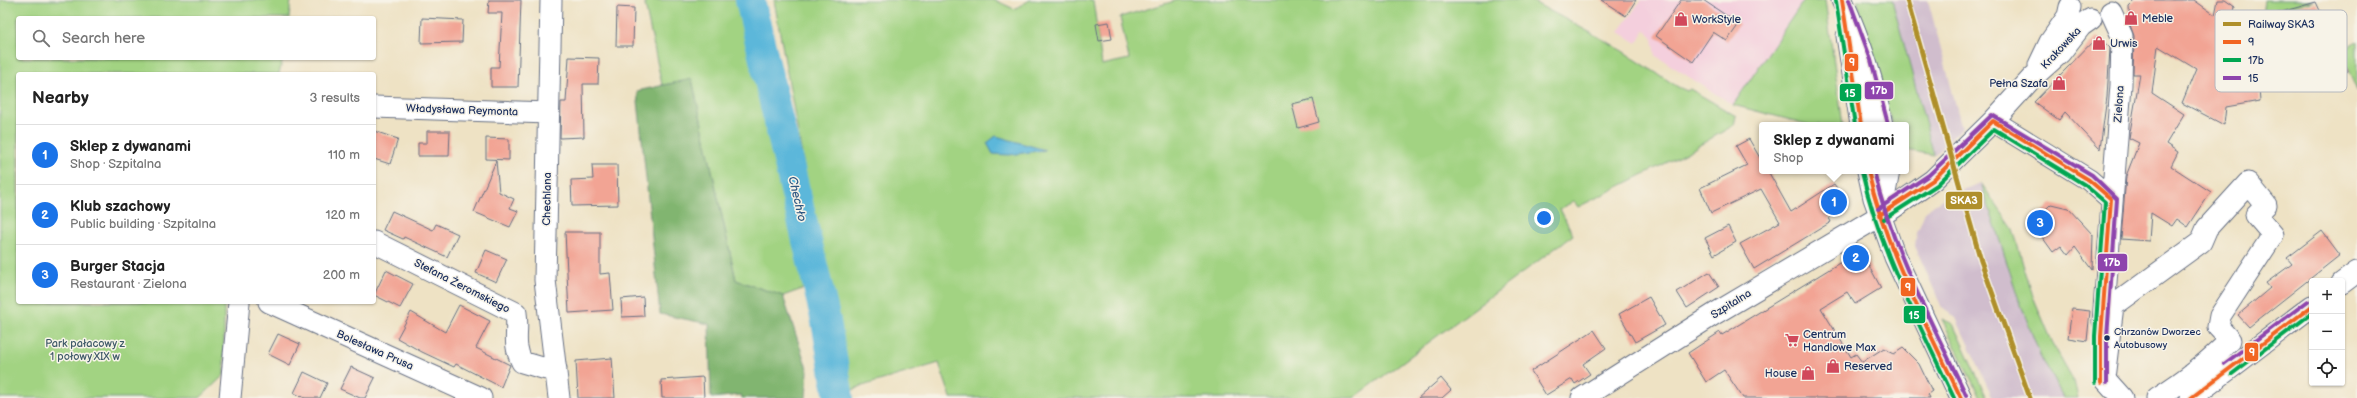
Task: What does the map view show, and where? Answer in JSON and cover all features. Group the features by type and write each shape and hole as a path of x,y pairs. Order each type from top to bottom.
{"street":[{"name":"Chechlana","path":"551,0 545,280 559,398"},
{"path":"1842,0 1861,122"},
{"path":"1842,0 1857,34 1881,122"},
{"path":"2068,4 2080,16 2091,19 2101,18 2115,6"},
{"name":"Krakowska","path":"2032,78 2050,42 2068,16 2068,4"},
{"name":"Zielona","path":"2115,6 2122,36 2121,84 2111,199 2107,278 2100,347 2101,390 2117,398"},
{"name":"Krakowska","path":"1881,214 1932,180 1993,121 2032,78 2060,53 2081,26 2091,19"},
{"name":"Władysława Reymonta","path":"376,108 549,113"},
{"path":"1993,121 2089,180 2111,199"},
{"path":"1869,174 1874,198 1881,214 1895,257 1961,398"},
{"path":"1881,214 1888,174"},
{"path":"2122,398 2104,378 2113,306 2201,242 2207,228 2248,183 2266,205 2256,215 2273,235 2220,316 2218,327 2230,340 2215,356 2180,384 2157,398"},
{"name":"Szpitalna","path":"1582,398 1716,313 1881,214"},
{"name":"Stefana Żeromskiego","path":"376,243 516,313 518,324 515,337 516,350 522,362 546,369 556,369"},
{"path":"2345,281 2357,272"},
{"path":"234,396 239,304"},
{"name":"Bolesława Prusa","path":"273,304 482,398"},
{"path":"2191,398 2309,308"}],"shaded area":[{"path":"1641,0 1804,0 1733,105 1656,56 1653,39 1645,30 1637,43 1619,32"},
{"path":"1857,0 1928,0 1962,128 1934,155 1909,151 1909,122 1892,122 1886,107"},
{"path":"1981,183 2018,297 2040,355 2064,398 1993,398 1956,318 1942,308 1915,246 1917,232 1925,212 1946,196"}],"green space":[{"name":"Park pałacowy z 1 połowy XIX w","path":"0,0 291,0 289,16 16,16 16,60 282,60 280,72 16,72 16,304 224,304 224,375 200,398 0,398"},
{"path":"644,0 739,0 808,287 783,296 736,280 692,80 662,85"},
{"path":"774,0 995,0 1014,9 1030,0 1093,0 1102,65 1129,59 1120,17 1178,0 1530,0 1613,45 1678,87 1687,91 1690,89 1736,116 1734,125 1686,153 1578,207 1574,201 1560,209 1573,235 1354,398 951,398 939,363 859,387 845,394"},
{"path":"1804,0 1825,0 1843,122 1798,122 1733,105"},
{"path":"1857,0 1892,0 1934,155 1909,151 1909,122 1892,122 1886,107"},
{"path":"2264,0 2314,0 2282,10 2263,10"},
{"path":"2357,42 2357,91 2347,68 2347,48"},
{"path":"692,79 736,280 783,296 808,371 806,398 742,398 741,395 711,398 709,324 660,314 637,91"},
{"path":"1981,183 2013,229 2032,294 2054,346 2074,381 2078,398 2063,398 2040,355 2018,297"},
{"path":"1942,319 1953,324 1987,398 1980,398"}],"water":[{"path":"996,136 1045,150 1009,155 993,154 987,143"}],"building":[{"path":"489,0 521,0 518,87 491,87 491,67 499,67 502,13 488,13"},
{"path":"1601,0 1636,0 1626,16"},
{"path":"1681,0 1703,0 1739,24 1727,41 1713,32 1693,62 1656,36"},
{"path":"2135,0 2194,0 2215,15 2215,92 2259,92 2260,101 2226,107 2224,125 2182,103 2196,69 2158,46 2152,93 2184,114 2166,144 2178,152 2171,166 2211,192 2188,227 2177,219 2172,226 2151,213 2149,241 2121,239 2126,176 2139,143 2129,138 2140,74 2133,74 2134,36 2130,25 2129,6"},
{"path":"2218,0 2225,0 2235,7 2234,10 2216,10"},
{"path":"2316,2 2320,10 2288,10"},
{"path":"617,7 634,8 633,46 616,46"},
{"path":"422,18 463,20 462,42 421,43"},
{"path":"1109,22 1112,39 1099,41 1096,24"},
{"path":"2098,36 2110,48 2107,97 2100,149 2065,112 2059,120 2034,102"},
{"path":"569,57 599,58 598,84 583,84 584,137 560,138 561,102 566,102"},
{"path":"1313,99 1319,122 1298,128 1292,104"},
{"path":"427,131 450,131 449,156 418,156 418,143 427,143"},
{"path":"376,132 398,139 390,164 376,160"},
{"path":"486,138 509,139 509,160 486,159"},
{"path":"1749,139 1759,156 1759,174 1770,174 1791,212 1834,184 1848,204 1829,218 1831,222 1754,269 1740,244 1780,222 1761,189 1711,213 1700,188 1747,165 1736,146"},
{"path":"496,161 499,192 514,199 510,208 518,211 510,227 474,212"},
{"path":"592,165 617,165 618,205 572,206 571,180 593,179"},
{"path":"2051,204 2068,208 2093,235 2092,270 2075,247 2068,255 2061,246 2053,252 2032,223"},
{"path":"392,211 433,230 436,224 458,234 447,257 404,237 403,239 383,230"},
{"path":"1728,226 1736,242 1714,255 1705,238"},
{"path":"2322,231 2340,255 2249,327 2238,315 2270,288 2266,283 2292,264 2287,258"},
{"path":"565,232 600,232 600,274 610,273 613,310 569,313"},
{"path":"486,250 507,259 496,282 476,273"},
{"name":"Centrum Handlowe Max","path":"1854,254 1865,258 1881,288 1855,304 1847,292 1821,308 1851,357 1856,354 1862,362 1884,348 1894,354 1903,348 1919,364 1932,391 1928,394 1930,398 1743,398 1724,370 1706,382 1688,353 1720,332 1722,335"},
{"path":"386,270 413,284 400,308 376,296 376,291"},
{"path":"1709,272 1719,287 1687,308 1677,292"},
{"path":"643,297 644,316 622,317 621,299"},
{"path":"1649,297 1665,325 1635,342 1619,314"},
{"path":"459,305 490,321 476,348 510,365 501,387 456,364 454,367 422,352 397,338 411,312 445,332"},
{"path":"2072,309 2090,311 2087,341 2068,338"},
{"path":"1594,330 1606,348 1583,364 1590,374 1575,384 1572,379 1546,395 1531,371"},
{"path":"278,334 300,344 290,365 268,354"},
{"path":"612,358 615,398 578,398 576,361"},
{"path":"351,367 375,378 365,398 360,398 340,389"},
{"path":"304,372 327,383 320,398 305,398 294,393"},
{"path":"703,377 704,398 662,398 661,380"},
{"path":"1441,378 1451,390 1442,398 1418,398"}],"waterway":[{"name":"Chechło","path":"750,0 826,321 839,398"}],"rail line":[{"name":"SKA3","path":"1907,0 1981,261 2030,398"}],"transit line":[{"name":"9","path":"1842,0 1861,122"},
{"name":"17b","path":"1849,0 1871,60 1887,122"},
{"name":"15","path":"1836,1 1855,122"},
{"name":"17b","path":"1878,209 1929,175 1992,115 2092,175 2117,199 2107,337 2107,383"},
{"name":"9","path":"1881,214 1933,180 1993,121 2089,180 2111,199 2101,337 2101,383"},
{"name":"15","path":"1884,219 1937,185 1994,129 2085,185 2105,202 2095,336 2095,383"},
{"name":"15","path":"1863,174 1879,231 1890,259 1902,288 1954,398"},
{"name":"9","path":"1869,174 1885,230 1896,258 1908,287 1961,398"},
{"name":"17b","path":"1875,174 1891,229 1902,258 1966,395"},
{"name":"17b","path":"2224,364 2308,301"},
{"name":"9","path":"2191,398 2309,308"},
{"name":"15","path":"2232,374 2311,314"}],"place":[{"name":"Meble","path":"2131,18"},
{"name":"WorkStyle","path":"1681,19"},
{"name":"Urwis","path":"2099,43"},
{"name":"Pełna Szafa","path":"2059,83"},
{"name":"Sklep z dywanami","path":"1834,202"},
{"name":"Burger Stacja","path":"2040,223"},
{"name":"Klub szachowy","path":"1856,258"},
{"name":"Chrzanów Dworzec Autobusowy","path":"2107,338"},
{"name":"Centrum Handlowe Max","path":"1792,340"},
{"name":"Reserved","path":"1833,366"},
{"name":"House","path":"1808,373"}]}
